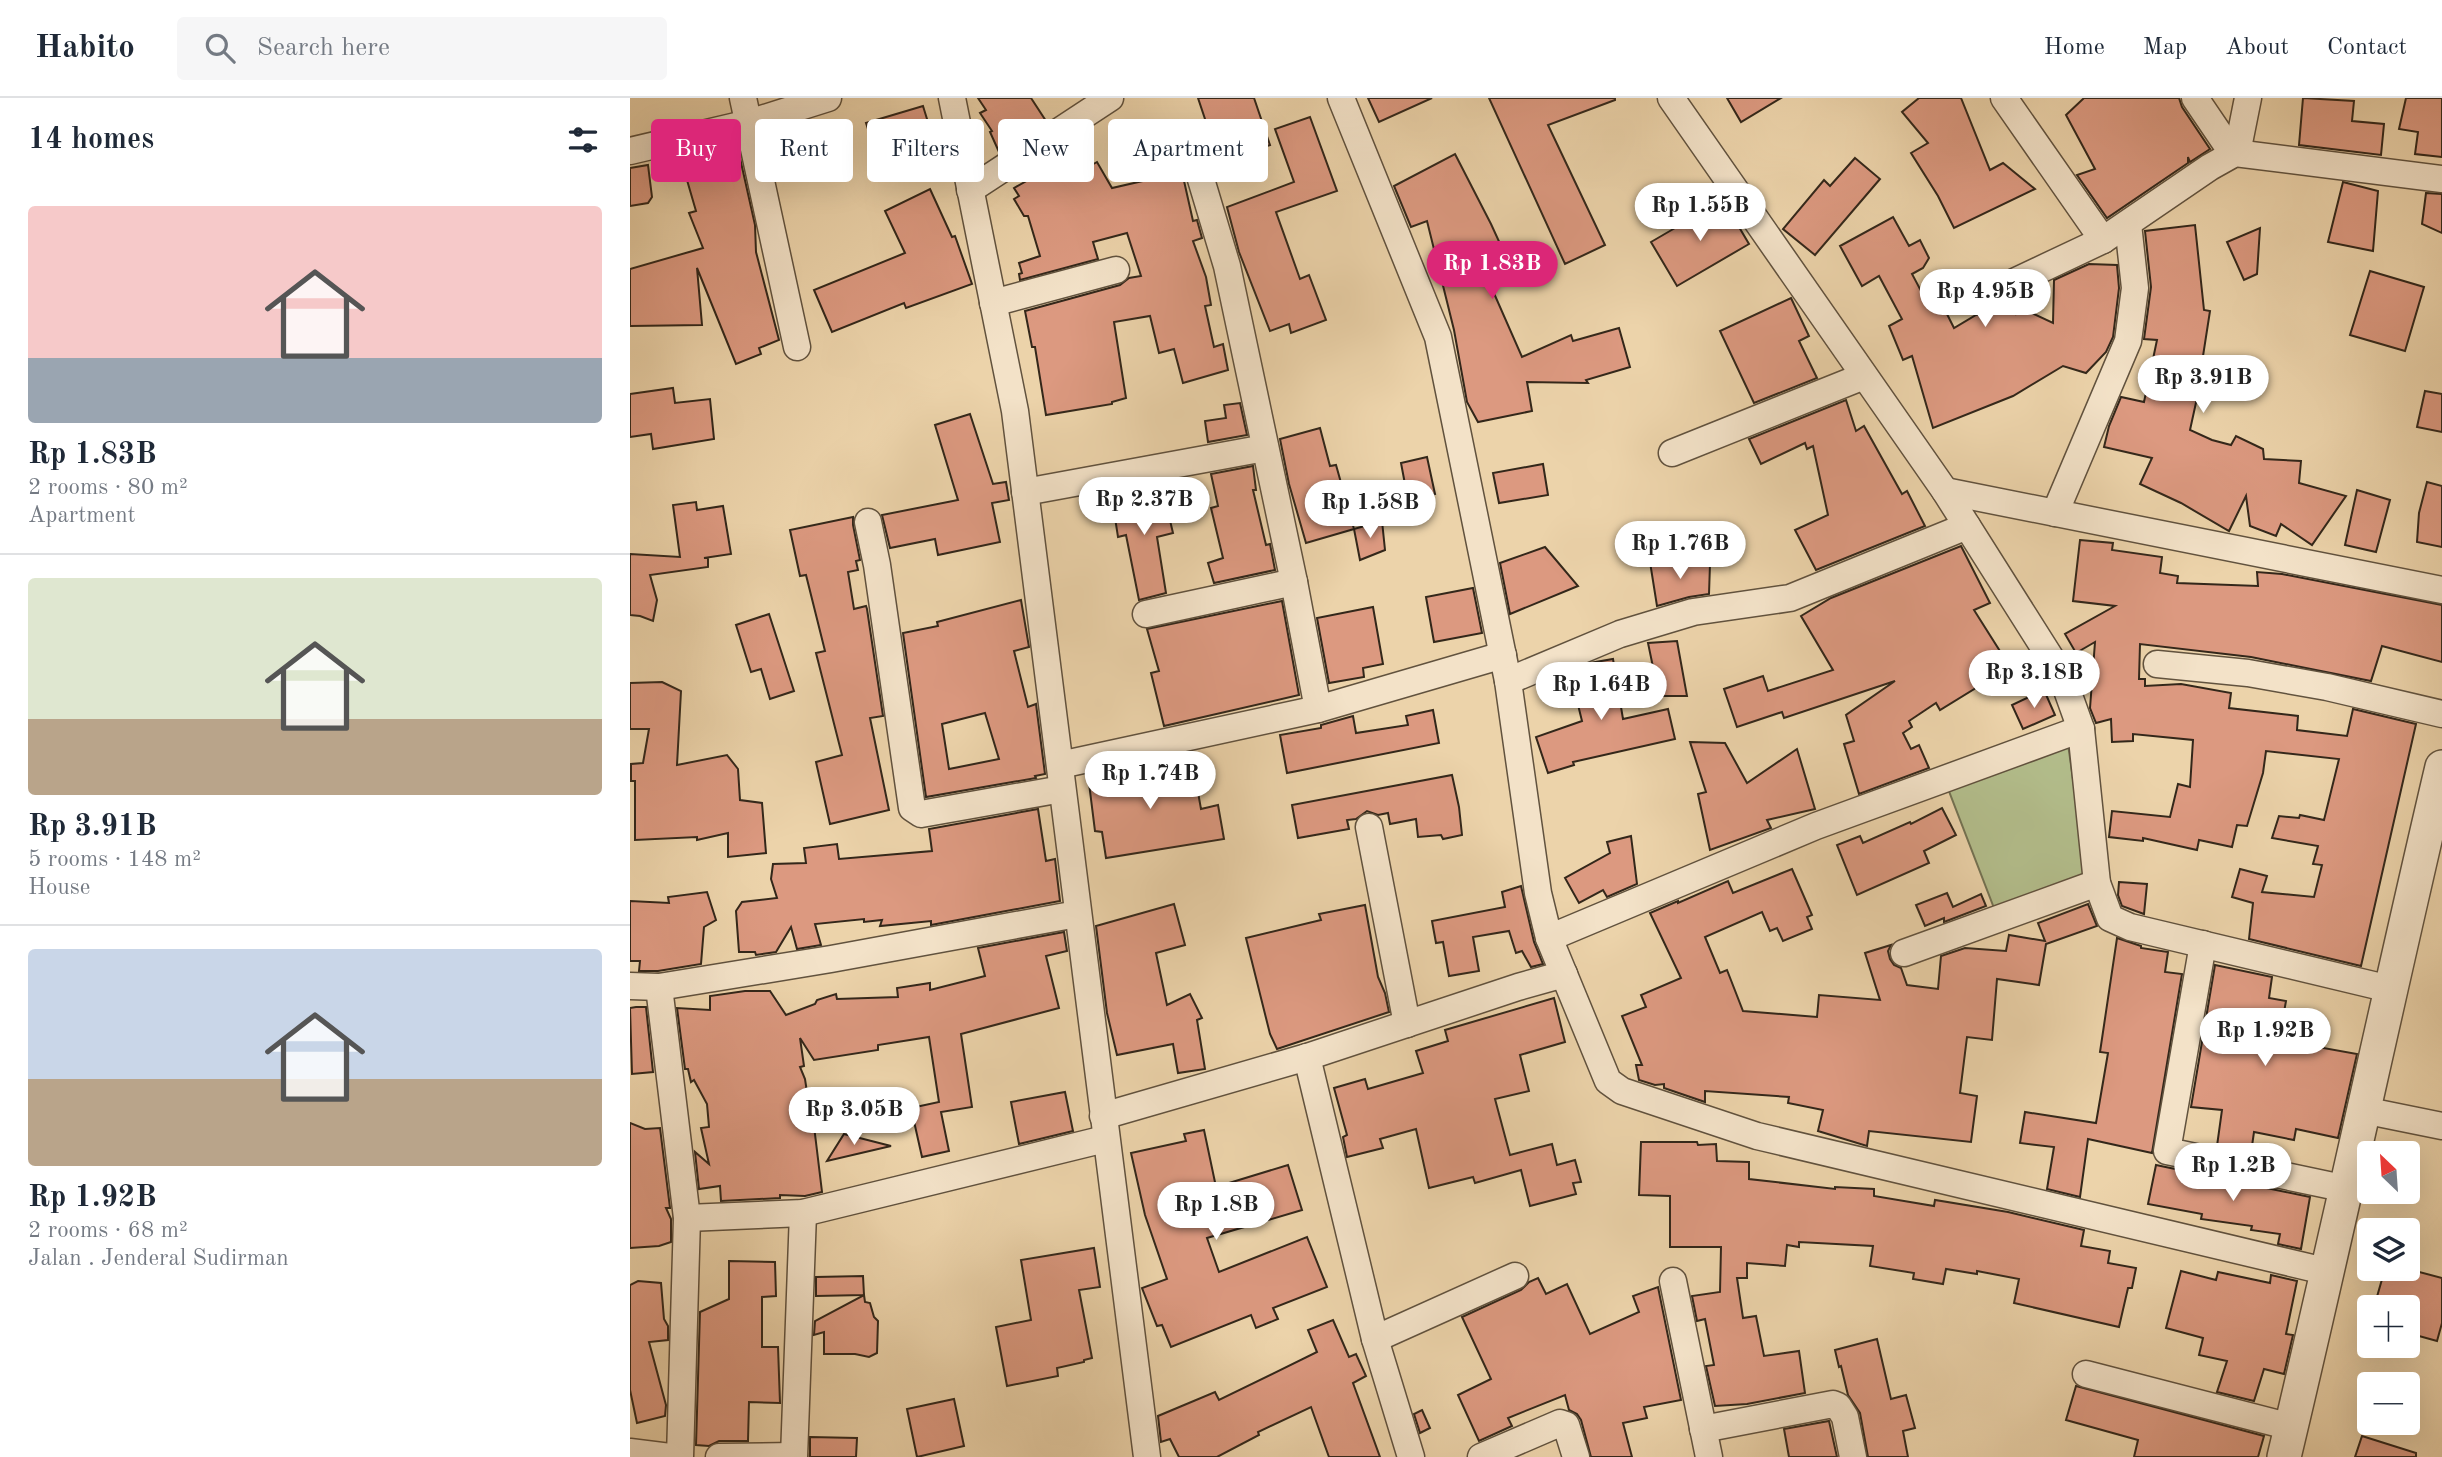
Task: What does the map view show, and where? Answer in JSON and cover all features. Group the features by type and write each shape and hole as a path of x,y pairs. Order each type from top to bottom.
{"street":[{"path":"630,151 746,110 828,98"},
{"path":"952,98 1015,411 1147,1457"},
{"path":"970,190 1110,98"},
{"path":"1341,98 1438,337 1508,681 1538,893 1549,938 1608,1081 1622,1091 1757,1136 2329,1272"},
{"path":"1671,98 1945,491 2062,676 2081,729 2097,883 2110,918 2117,923 2390,989"},
{"path":"2004,98 2103,240"},
{"path":"2195,98 2235,154"},
{"path":"2235,154 2248,98"},
{"path":"746,110 797,347"},
{"path":"1978,299 2103,240 2210,167 2235,154 2442,179"},
{"path":"1202,182 1227,266 1318,709"},
{"path":"2055,513 2128,341 2135,288 2127,224"},
{"path":"993,303 1116,270"},
{"path":"1672,453 1864,376"},
{"path":"1025,492 1265,448"},
{"path":"1945,491 2442,590"},
{"path":"868,522 877,565 912,808 921,814 1318,709 1503,655"},
{"path":"1508,681 1620,634 1693,612 1790,598 1967,526"},
{"path":"1146,614 1294,582"},
{"path":"2157,664 2248,673 2327,687 2442,714"},
{"path":"1549,938 1816,826 2081,729"},
{"path":"2086,1374 2288,1442 2329,1272 2390,989 2442,767"},
{"path":"1369,827 1407,1024"},
{"path":"1904,953 2097,883"},
{"path":"630,986 659,987 1077,914"},
{"path":"2203,944 2167,1151 2347,1189"},
{"path":"687,1218 803,1213 1104,1127 1307,1057 1564,974"},
{"path":"659,987 687,1218 680,1457"},
{"path":"1307,1057 1375,1339 1411,1457"},
{"path":"2363,1110 2442,1126"},
{"path":"719,1457 794,1456 803,1213"},
{"path":"1375,1339 1515,1276"},
{"path":"1673,1282 1709,1457"},
{"path":"1703,1429 1833,1404 1838,1406 1845,1417 1853,1457"},
{"path":"1481,1457 1560,1423 1566,1425 1576,1457"},
{"path":"630,1452 670,1457"}],"green space":[{"path":"2068,744 2087,877 1994,908 1947,786"}],"building":[{"path":"978,98 1031,98 1045,119 998,119 998,150 990,132 992,131 980,113 986,110"},
{"path":"1198,98 1254,98 1261,119 1205,119"},
{"path":"1368,98 1432,98 1379,122"},
{"path":"1489,98 1615,98 1548,125 1605,245 1565,264"},
{"path":"1727,98 1781,98 1741,122"},
{"path":"1919,98 1961,98 1990,170 2003,163 2035,189 1954,228 1911,153 1928,143 1902,112"},
{"path":"2084,98 2179,98 2182,107 2210,149 2190,162 2188,157 2188,163 2107,218 2077,175 2095,169 2066,115"},
{"path":"2303,98 2354,101 2352,121 2384,124 2381,155 2299,145"},
{"path":"2406,98 2442,98 2442,157 2415,154 2418,132 2399,129"},
{"path":"923,106 927,119 879,119"},
{"path":"1310,117 1337,191 1276,212 1300,279 1309,275 1326,320 1291,333 1289,324 1270,331 1239,252 1227,207 1294,182 1275,129"},
{"path":"1455,154 1513,272 1489,282 1522,357 1571,335 1573,341 1619,328 1630,367 1586,380 1588,383 1527,382 1532,411 1478,422 1467,402 1454,330 1427,221 1411,227 1394,186"},
{"path":"1855,158 1880,179 1815,255 1783,229 1824,180 1830,186"},
{"path":"741,162 755,225 756,252 779,340 759,348 761,354 736,364 697,268 702,325 630,326 630,269 703,248 689,213 696,211 688,182 741,182"},
{"path":"1097,162 1112,188 1138,182 1184,182 1193,221 1197,220 1202,238 1193,241 1206,277 1211,305 1205,306 1214,347 1223,344 1228,370 1183,383 1174,349 1159,353 1150,316 1114,322 1126,398 1112,404 1046,415 1035,347 1032,347 1025,311 1120,285 1129,278 1141,276 1127,233 1093,242 1098,259 1020,280 1019,274 1022,273 1019,263 1040,256 1028,216 1024,216 1014,199 1019,196 1014,188 1025,182 1094,182 1094,164"},
{"path":"648,165 652,197 648,203 630,206 630,168"},
{"path":"2343,182 2378,191 2373,251 2328,242"},
{"path":"930,189 952,237 955,236 972,284 906,308 904,303 832,332 814,290 905,253 885,211"},
{"path":"2426,193 2442,194 2442,233 2422,224"},
{"path":"1723,200 1749,244 1677,286 1651,242"},
{"path":"1893,217 1909,246 1920,240 1929,258 1923,268 1912,274 1929,306 1940,300 1954,328 1976,315 2009,302 2016,314 2023,309 2053,323 2054,280 2089,264 2117,265 2119,288 2113,337 2106,352 2086,373 2063,366 2013,396 1933,428 1912,356 1903,360 1889,326 1902,319 1879,276 1862,286 1840,246"},
{"path":"2195,225 2204,310 2210,311 2203,356 2206,357 2190,430 2231,445 2236,436 2263,449 2264,459 2301,461 2299,483 2346,496 2312,545 2281,524 2276,536 2250,526 2246,496 2229,531 2181,503 2140,484 2152,458 2104,447 2121,397 2144,402 2157,340 2144,339 2151,287 2145,231"},
{"path":"2260,228 2257,274 2244,280 2227,242"},
{"path":"2370,271 2424,287 2405,351 2350,335"},
{"path":"1791,298 1809,336 1799,341 1817,378 1754,403 1720,331"},
{"path":"673,388 675,403 710,399 714,439 653,449 651,434 630,437 630,394"},
{"path":"2425,391 2442,394 2442,432 2417,427"},
{"path":"1846,400 1856,431 1864,426 1902,494 1907,491 1925,526 1816,570 1795,530 1828,515 1813,446 1807,449 1805,443 1761,464 1749,439"},
{"path":"1240,403 1247,435 1208,442 1205,421 1226,418 1224,405"},
{"path":"970,414 993,484 1006,482 1009,500 992,503 1000,542 938,555 935,539 890,548 882,515 958,500 935,425"},
{"path":"1320,428 1330,466 1336,465 1354,529 1306,543 1289,484 1280,439"},
{"path":"1427,457 1435,494 1408,500 1401,463"},
{"path":"1543,464 1548,495 1499,503 1493,473"},
{"path":"1253,466 1256,490 1253,490 1275,570 1214,583 1208,563 1223,558 1211,508 1218,506 1211,474"},
{"path":"2427,482 2442,486 2442,547 2417,542 2419,513"},
{"path":"1131,489 1133,497 1163,491 1173,533 1157,537 1166,593 1139,600 1126,535 1118,537 1111,492"},
{"path":"2357,490 2390,500 2376,552 2345,545"},
{"path":"696,502 697,510 723,506 731,554 704,558 708,558 708,567 650,575 657,600 653,621 630,615 630,554 680,557 673,505"},
{"path":"853,517 860,560 856,561 858,570 848,572 854,609 866,606 867,609 883,716 870,718 889,810 830,824 816,762 842,755 816,653 825,651 806,575 800,576 790,530"},
{"path":"1382,521 1385,550 1360,560 1354,529"},
{"path":"2080,540 2113,543 2112,550 2162,557 2160,573 2178,576 2177,583 2258,586 2257,572 2282,574 2442,605 2442,662 2382,646 2371,681 2251,657 2140,644 2139,679 2145,679 2145,686 2181,684 2231,693 2229,708 2298,716 2297,730 2347,736 2353,709 2416,724 2361,966 2249,939 2253,903 2232,897 2240,869 2267,876 2262,892 2314,897 2322,865 2313,864 2318,846 2272,838 2279,816 2299,818 2300,815 2324,820 2339,759 2266,751 2263,773 2247,826 2237,825 2232,847 2199,840 2197,850 2143,838 2143,841 2109,837 2112,811 2170,817 2178,784 2190,787 2193,740 2133,734 2133,741 2112,742 2111,719 2096,723 2090,708 2095,642 2076,653 2065,634 2115,606 2073,601"},
{"path":"1961,546 1990,603 1974,610 2010,667 1940,710 1936,703 1909,721 1912,727 1903,733 1911,749 1919,745 1929,768 1859,794 1844,744 1854,741 1846,715 1895,681 1784,718 1782,712 1737,727 1724,689 1763,676 1768,691 1833,670 1801,616 1831,598"},
{"path":"1545,547 1578,586 1510,614 1500,563"},
{"path":"1650,562 1710,564 1709,594 1657,606"},
{"path":"1473,588 1482,633 1434,642 1426,597"},
{"path":"1021,600 1029,647 1014,651 1028,707 1036,704 1045,774 1035,776 1036,778 926,797 903,633 938,626 937,622","holes":["985,713 999,759 949,769 942,724"]},
{"path":"1282,601 1299,695 1164,726 1151,673 1159,671 1147,629"},
{"path":"1373,607 1383,664 1363,668 1364,677 1329,683 1317,618"},
{"path":"769,614 794,691 770,699 761,669 751,672 736,625"},
{"path":"1677,641 1687,696 1659,696 1648,643"},
{"path":"1613,659 1623,719 1668,709 1675,739 1573,762 1574,765 1548,773 1536,737 1582,721 1570,672 1590,663"},
{"path":"662,682 681,691 677,765 727,755 738,769 740,800 762,803 766,853 728,857 728,833 697,840 697,837 635,840 635,781 631,781 631,764 643,763 649,729 630,729 630,683"},
{"path":"2044,690 2055,715 2023,729 2012,705"},
{"path":"1433,710 1439,743 1287,773 1280,735 1321,728 1321,725 1353,716 1356,733 1408,725 1406,716"},
{"path":"1690,742 1725,743 1747,783 1797,749 1815,809 1767,820 1771,828 1710,850 1698,794 1706,792"},
{"path":"1144,763 1146,779 1194,770 1201,809 1218,805 1224,839 1106,858 1102,832 1095,831 1088,775"},
{"path":"1452,775 1462,835 1443,839 1441,835 1418,837 1416,819 1390,824 1388,813 1378,815 1367,811 1356,819 1347,820 1349,829 1298,838 1292,805"},
{"path":"1942,808 1956,835 1924,851 1929,863 1857,895 1837,845 1860,836 1863,843"},
{"path":"1038,809 1046,861 1055,859 1060,901 931,925 931,921 880,926 882,920 864,922 864,919 815,924 821,945 797,949 791,927 776,952 756,955 755,952 739,952 736,911 742,902 777,898 771,879 773,864 806,863 804,848 837,844 839,859 932,851 929,829"},
{"path":"1631,836 1637,884 1607,897 1603,890 1579,903 1565,878 1610,853 1607,842"},
{"path":"1792,869 1812,915 1807,917 1812,929 1783,941 1777,928 1770,931 1762,912 1705,937 1720,973 1727,970 1743,1011 1817,1017 1819,995 1880,1000 1865,953 1891,945 1888,951 1890,959 1894,965 1901,968 1907,985 1938,989 1941,956 1965,948 2006,951 2009,935 2045,941 2038,923 2088,904 2097,926 2046,944 2039,985 1997,979 1992,1040 1967,1037 1960,1093 1977,1096 1971,1142 1869,1131 1867,1146 1818,1131 1823,1110 1788,1103 1789,1097 1705,1091 1705,1102 1664,1088 1664,1084 1655,1085 1639,1080 1636,1065 1642,1065 1622,1016 1646,1007 1641,995 1681,978 1650,913 1728,881 1733,893"},
{"path":"2119,882 2147,884 2144,914 2122,906 2118,895"},
{"path":"1521,886 1534,942 1543,964 1531,967 1522,951 1516,953 1509,931 1473,937 1479,971 1449,976 1443,942 1436,943 1432,921 1505,907 1502,892"},
{"path":"707,892 716,920 704,927 701,964 658,971 639,971 640,961 630,961 630,901 669,903 668,897"},
{"path":"1947,893 1953,907 1981,894 1986,906 1944,922 1944,918 1925,926 1916,905"},
{"path":"1174,904 1185,945 1156,953 1167,1005 1190,994 1202,1018 1197,1020 1205,1069 1178,1073 1173,1044 1117,1055 1107,1013 1096,926"},
{"path":"1365,905 1378,977 1389,1012 1277,1049 1270,1034 1246,938 1321,920 1319,914"},
{"path":"1064,932 1067,951 1046,956 1059,1008 961,1034 972,1107 941,1112 949,1151 922,1157 911,1108 939,1102 929,1037 878,1045 878,1050 814,1060 800,1038 804,1066 800,1067 814,1126 822,1192 805,1196 780,1195 780,1198 721,1201 720,1186 699,1189 695,1152 709,1164 701,1128 709,1127 707,1104 694,1080 691,1082 688,1069 685,1069 677,1008 710,1010 710,996 745,991 770,991 786,1015 836,994 837,999 898,997 897,988 930,983 930,990 985,976 978,948"},
{"path":"2117,938 2141,948 2168,952 2165,972 2182,974 2152,1153 2088,1139 2080,1197 2047,1189 2054,1147 2020,1143 2025,1112 2096,1123 2108,1053 2100,1052"},
{"path":"2215,965 2272,977 2269,998 2286,1001 2279,1040 2357,1054 2338,1138 2296,1129 2294,1140 2254,1132 2251,1153 2217,1146 2222,1110 2191,1107"},
{"path":"1554,998 1565,1042 1520,1055 1529,1091 1495,1099 1510,1155 1552,1144 1557,1165 1575,1160 1581,1182 1573,1183 1576,1194 1530,1206 1521,1170 1475,1183 1473,1177 1429,1188 1416,1129 1380,1139 1383,1148 1347,1157 1343,1137 1347,1135 1334,1088 1365,1079 1368,1089 1423,1073 1416,1051 1448,1041 1445,1030"},
{"path":"646,1007 653,1072 632,1074 630,1008"},
{"path":"1065,1092 1073,1131 1019,1144 1011,1102"},
{"path":"630,1123 645,1129 660,1128 670,1208 666,1208 671,1219 671,1242 659,1246 630,1248"},
{"path":"1204,1130 1216,1187 1288,1165 1302,1210 1207,1238 1219,1272 1307,1237 1327,1287 1273,1308 1278,1319 1256,1328 1251,1315 1171,1347 1162,1325 1157,1326 1142,1288 1167,1279 1145,1215 1131,1153 1186,1141 1184,1134"},
{"path":"844,1134 891,1146 827,1161"},
{"path":"1641,1142 1716,1144 1717,1161 1749,1162 1749,1179 1835,1189 1874,1189 1874,1196 1934,1206 1935,1200 2008,1212 2084,1230 2081,1246 2110,1251 2108,1263 2136,1268 2132,1288 2128,1288 2119,1327 2014,1303 2019,1279 1977,1271 1977,1274 1946,1269 1943,1284 1913,1279 1914,1273 1870,1266 1873,1246 1799,1242 1799,1247 1787,1245 1785,1266 1747,1263 1747,1278 1737,1278 1743,1318 1756,1316 1764,1356 1799,1351 1805,1393 1747,1404 1715,1406 1706,1366 1714,1365 1705,1319 1697,1321 1692,1296 1720,1292 1721,1247 1670,1247 1670,1196 1639,1195"},
{"path":"2156,1165 2310,1197 2301,1249 2278,1244 2280,1234 2251,1230 2252,1226 2201,1219 2202,1214 2148,1204"},
{"path":"1094,1248 1100,1287 1079,1290 1092,1358 1057,1368 1058,1376 1007,1386 996,1327 1031,1320 1021,1260"},
{"path":"729,1261 775,1262 776,1296 762,1297 762,1347 778,1347 780,1403 749,1402 748,1441 719,1441 709,1446 696,1445 700,1312 729,1299"},
{"path":"2181,1271 2216,1280 2218,1272 2270,1283 2271,1275 2297,1281 2286,1334 2293,1335 2284,1374 2264,1369 2254,1401 2217,1392 2227,1361 2199,1355 2203,1338 2166,1328"},
{"path":"2420,1272 2442,1278 2442,1323 2437,1341 2420,1336 2420,1295 2377,1295 2382,1281 2420,1281"},
{"path":"863,1276 864,1295 816,1296 816,1277"},
{"path":"1538,1278 1546,1294 1567,1284 1590,1334 1639,1312 1633,1296 1658,1287 1681,1400 1644,1407 1647,1418 1623,1423 1632,1457 1591,1457 1581,1420 1569,1410 1565,1395 1508,1418 1512,1426 1479,1441 1458,1395 1491,1379 1462,1317 1521,1290"},
{"path":"638,1281 661,1283 668,1340 649,1342 666,1405 665,1416 637,1423 630,1390 630,1285"},
{"path":"864,1295 865,1302 870,1303 878,1321 877,1353 869,1357 824,1354 824,1332 814,1335 815,1321"},
{"path":"1333,1320 1349,1357 1356,1354 1366,1376 1353,1383 1380,1457 1329,1457 1311,1407 1258,1432 1259,1435 1217,1457 1179,1457 1170,1439 1161,1442 1158,1416 1215,1392 1219,1400 1317,1352 1308,1330"},
{"path":"1877,1339 1891,1399 1906,1395 1915,1428 1903,1431 1908,1457 1868,1457 1860,1413 1848,1395 1841,1366 1839,1367 1835,1350"},
{"path":"2076,1386 2264,1436 2258,1457 2134,1457 2138,1440 2066,1420"},
{"path":"954,1399 964,1446 917,1457 907,1409"},
{"path":"1422,1410 1430,1428 1420,1433 1414,1414"},
{"path":"1829,1421 1837,1457 1789,1457 1784,1429"},
{"path":"2362,1436 2416,1453 2416,1457 2355,1457"},
{"path":"810,1437 857,1438 856,1457 810,1457"}]}
